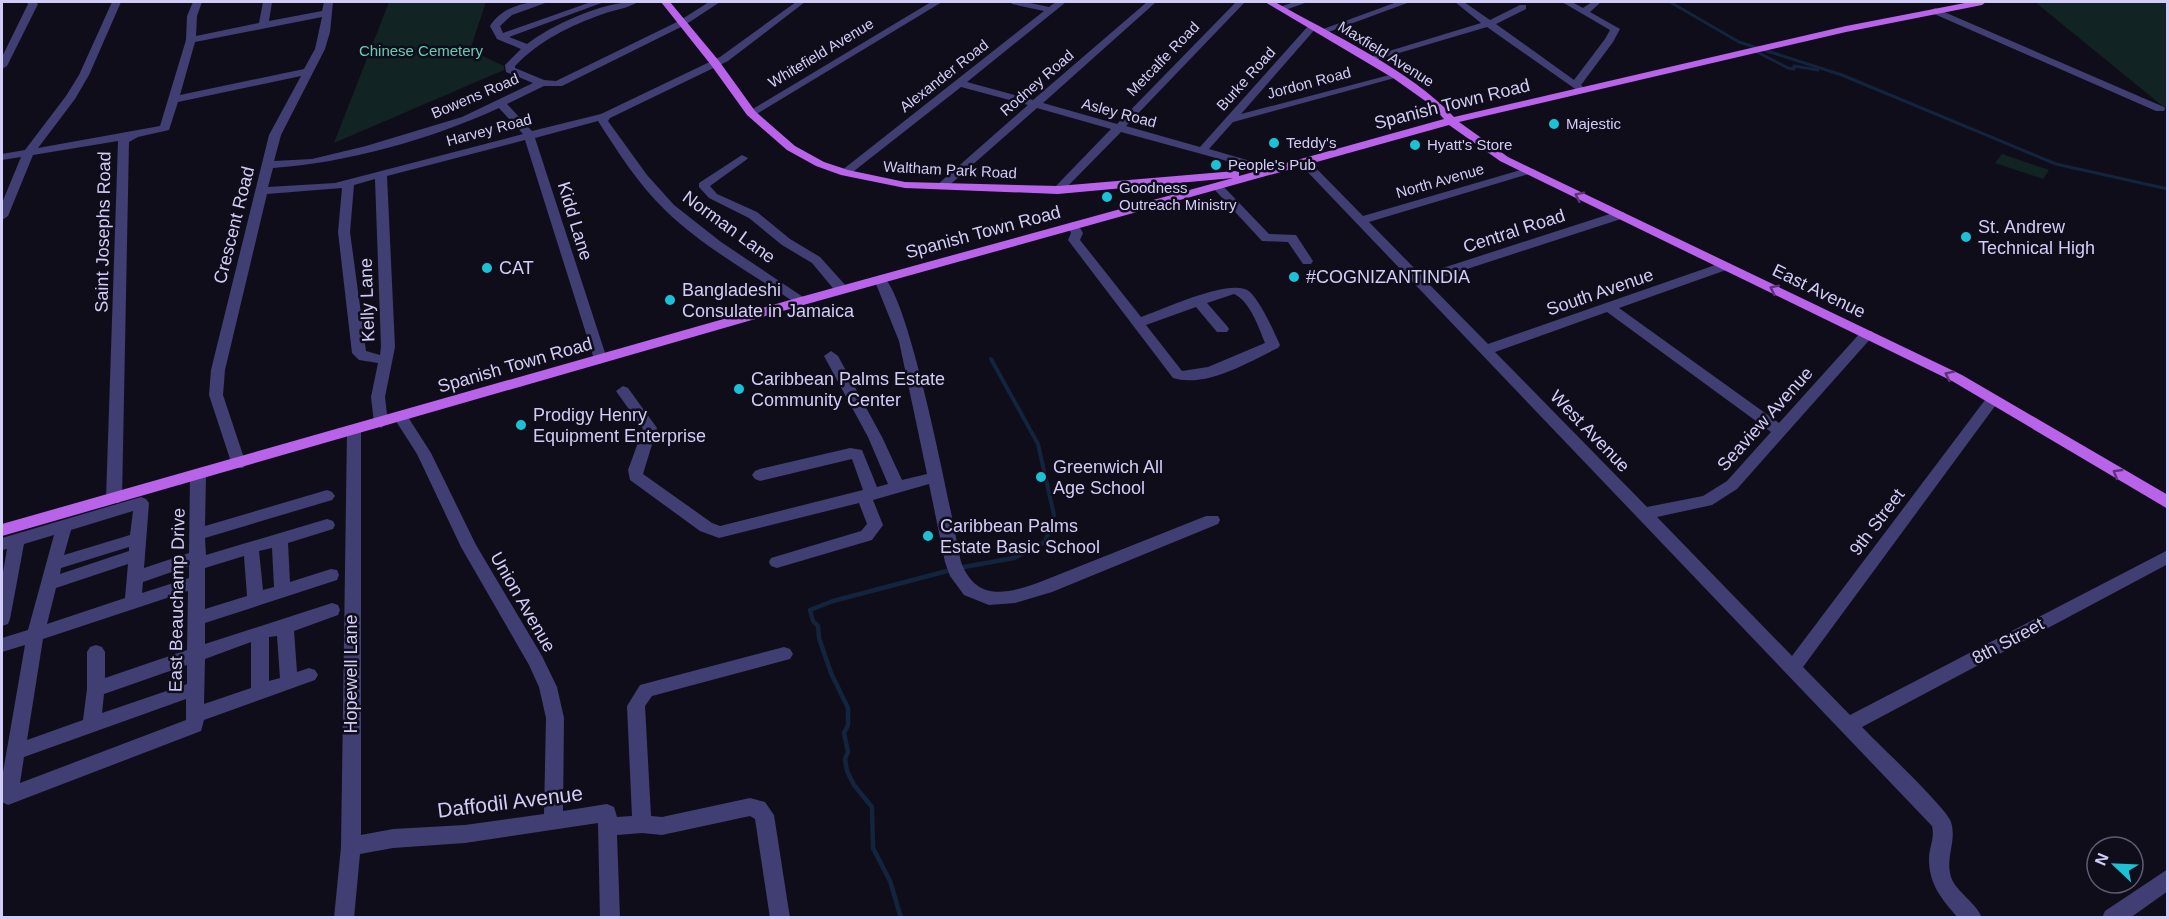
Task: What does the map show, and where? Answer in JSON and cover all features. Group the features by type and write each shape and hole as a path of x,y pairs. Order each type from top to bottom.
{"main road":[{"name":"Waltham Park Road","path":"664,2 715,63 751,113 791,148 820,164 845,173 891,183 941,187 1058,190 1271,170"},
{"name":"Maxfield Avenue","path":"1269,2 1397,76 1435,103 1450,121"},
{"name":"Spanish Town Road","path":"2,531 802,301 1450,121 1578,88 1768,49 1846,29 1982,2"},
{"name":"East Avenue","path":"1450,121 1485,148 1528,171 1867,334 1993,399 2168,503"}],"street":[{"path":"2,66 33,4 31,2"},
{"path":"2,216 28,153 71,97 84,75 116,2"},
{"name":"Saint Josephs Road","path":"114,499 123,141 131,135 165,128 191,40 192,16 197,2"},
{"path":"263,26 267,2"},
{"path":"529,49 500,37 495,26 497,21 512,12 543,2"},
{"path":"500,37 599,2"},
{"path":"542,83 510,70 510,65 516,57 562,27 633,2"},
{"name":"Bowens Road","path":"268,165 312,162 350,155 466,119 542,83 558,84 682,23 715,2"},
{"name":"Harvey Road","path":"260,191 348,183 528,134 604,116 715,63 738,49 801,2"},
{"name":"Whitefield Avenue","path":"751,113 937,2"},
{"path":"1015,2 1051,10"},
{"name":"Alexander Road","path":"845,173 1061,2"},
{"name":"Rodney Road","path":"941,187 1152,2"},
{"name":"Metcalfe Road","path":"1058,190 1241,2"},
{"path":"1282,8 1302,2"},
{"path":"1316,30 1405,2"},
{"path":"1459,2 1578,88 1615,29 1566,2"},
{"path":"1585,12 1597,2"},
{"path":"191,40 263,26 327,7"},
{"name":"Crescent Road","path":"238,464 216,395 218,370 275,135 309,71 322,40 327,7"},
{"path":"1368,59 1490,23 1523,7"},
{"path":"1935,11 2160,109"},
{"name":"Burke Road","path":"1202,151 1316,30"},
{"path":"173,100 309,71"},
{"name":"Jordon Road","path":"1229,120 1397,76"},
{"name":"Asley Road","path":"959,83 1271,170"},
{"name":"Kidd Lane","path":"500,103 528,134 600,359"},
{"name":"Norman Lane","path":"604,116 603,121 623,151 657,195 672,210 697,230 802,301"},
{"path":"2,157 131,135"},
{"path":"742,158 703,185 706,190 726,203 753,215 786,242 816,260 842,290"},
{"name":"West Avenue","path":"1304,162 1941,822 1944,837 1939,858 1942,883 1972,918"},
{"name":"North Avenue","path":"1360,220 1528,171"},
{"name":"Kelly Lane","path":"381,175 388,347 378,397 381,423"},
{"path":"348,183 344,232 359,353 364,357 386,360"},
{"path":"1217,186 1266,238 1292,238 1307,261"},
{"name":"Central Road","path":"1419,280 1620,215"},
{"path":"1073,226 1077,233 1074,240 1174,372 1183,376 1213,370 1273,345 1265,326 1245,294 1235,291 1198,300 1138,323"},
{"name":"South Avenue","path":"1486,350 1725,266"},
{"path":"880,279 906,341 958,578 965,588 991,598 1004,598 1036,590 1212,520"},
{"path":"1198,300 1222,329"},
{"path":"1610,308 1780,431"},
{"name":"Seaview Avenue","path":"1642,514 1707,501 1732,485 1867,334"},
{"path":"831,356 875,437 897,487"},
{"path":"623,391 650,428 635,476 706,527 719,532 868,496 935,477"},
{"name":"9th Street","path":"1793,668 1993,399"},
{"name":"Union Avenue","path":"401,418 424,453 469,547 536,661 548,687 555,718 553,821"},
{"name":"Hopewell Lane","path":"344,918 351,848 354,431"},
{"path":"760,475 850,453 857,454 875,525 866,536 777,562"},
{"name":"East Beauchamp Drive","path":"195,720 198,475"},
{"path":"196,535 327,496"},
{"path":"2,619 9,542 141,503 133,603"},
{"path":"135,578 197,560 251,548 327,525"},
{"path":"64,526 35,634 8,796 260,692 309,675"},
{"path":"280,539 282,591"},
{"path":"54,564 137,547"},
{"path":"48,584 137,547"},
{"path":"251,548 256,600"},
{"name":"8th Street","path":"1849,725 2168,556"},
{"path":"196,619 331,575"},
{"path":"2,645 196,582"},
{"path":"96,689 196,653 260,632 285,627 332,610"},
{"path":"285,627 289,682"},
{"path":"260,632 260,692"},
{"path":"91,725 96,689 96,652"},
{"path":"642,824 636,706 640,695 646,690 784,654"},
{"path":"15,752 196,688"},
{"path":"610,918 608,827 642,824 662,826 750,807 758,808 764,815 780,918"},
{"name":"Daffodil Avenue","path":"351,848 366,842 465,834 607,813 608,827"},
{"path":"2112,918 2168,879"}],"green space":[{"name":"Chinese Cemetery","path":"389,2 486,2 470,50 504,66 504,70 334,143"},
{"path":"2035,2 2167,2 2167,109 2165,108"},
{"path":"2002,154 2049,170 2043,179 1995,163"}],"waterway":[{"path":"1670,2 1739,42 1842,75 2056,164 2168,189"},
{"path":"1755,51 1788,68 1794,69 1794,66 1818,70"},
{"path":"991,359 1038,444 1054,515 1049,530"},
{"path":"958,568 1014,558 1045,542 1050,528"},
{"path":"901,918 890,881 873,848 872,807 854,785 847,771 845,759 848,752 844,733 848,725 848,708 831,673 819,638 818,626 813,621 810,610 833,601 951,570"}],"place":[{"name":"Majestic","path":"1554,124"},
{"name":"Teddy's","path":"1274,143"},
{"name":"Hyatt's Store","path":"1415,145"},
{"name":"People's Pub","path":"1216,165"},
{"name":"Goodness Outreach Ministry","path":"1107,197"},
{"name":"St. Andrew Technical High","path":"1966,237"},
{"name":"CAT","path":"487,268"},
{"name":"#COGNIZANTINDIA","path":"1294,277"},
{"name":"Bangladeshi Consulate in Jamaica","path":"670,300"},
{"name":"Caribbean Palms Estate Community Center","path":"739,389"},
{"name":"Prodigy Henry Equipment Enterprise","path":"521,425"},
{"name":"Greenwich All Age School","path":"1041,477"},
{"name":"Caribbean Palms Estate Basic School","path":"928,536"}]}
